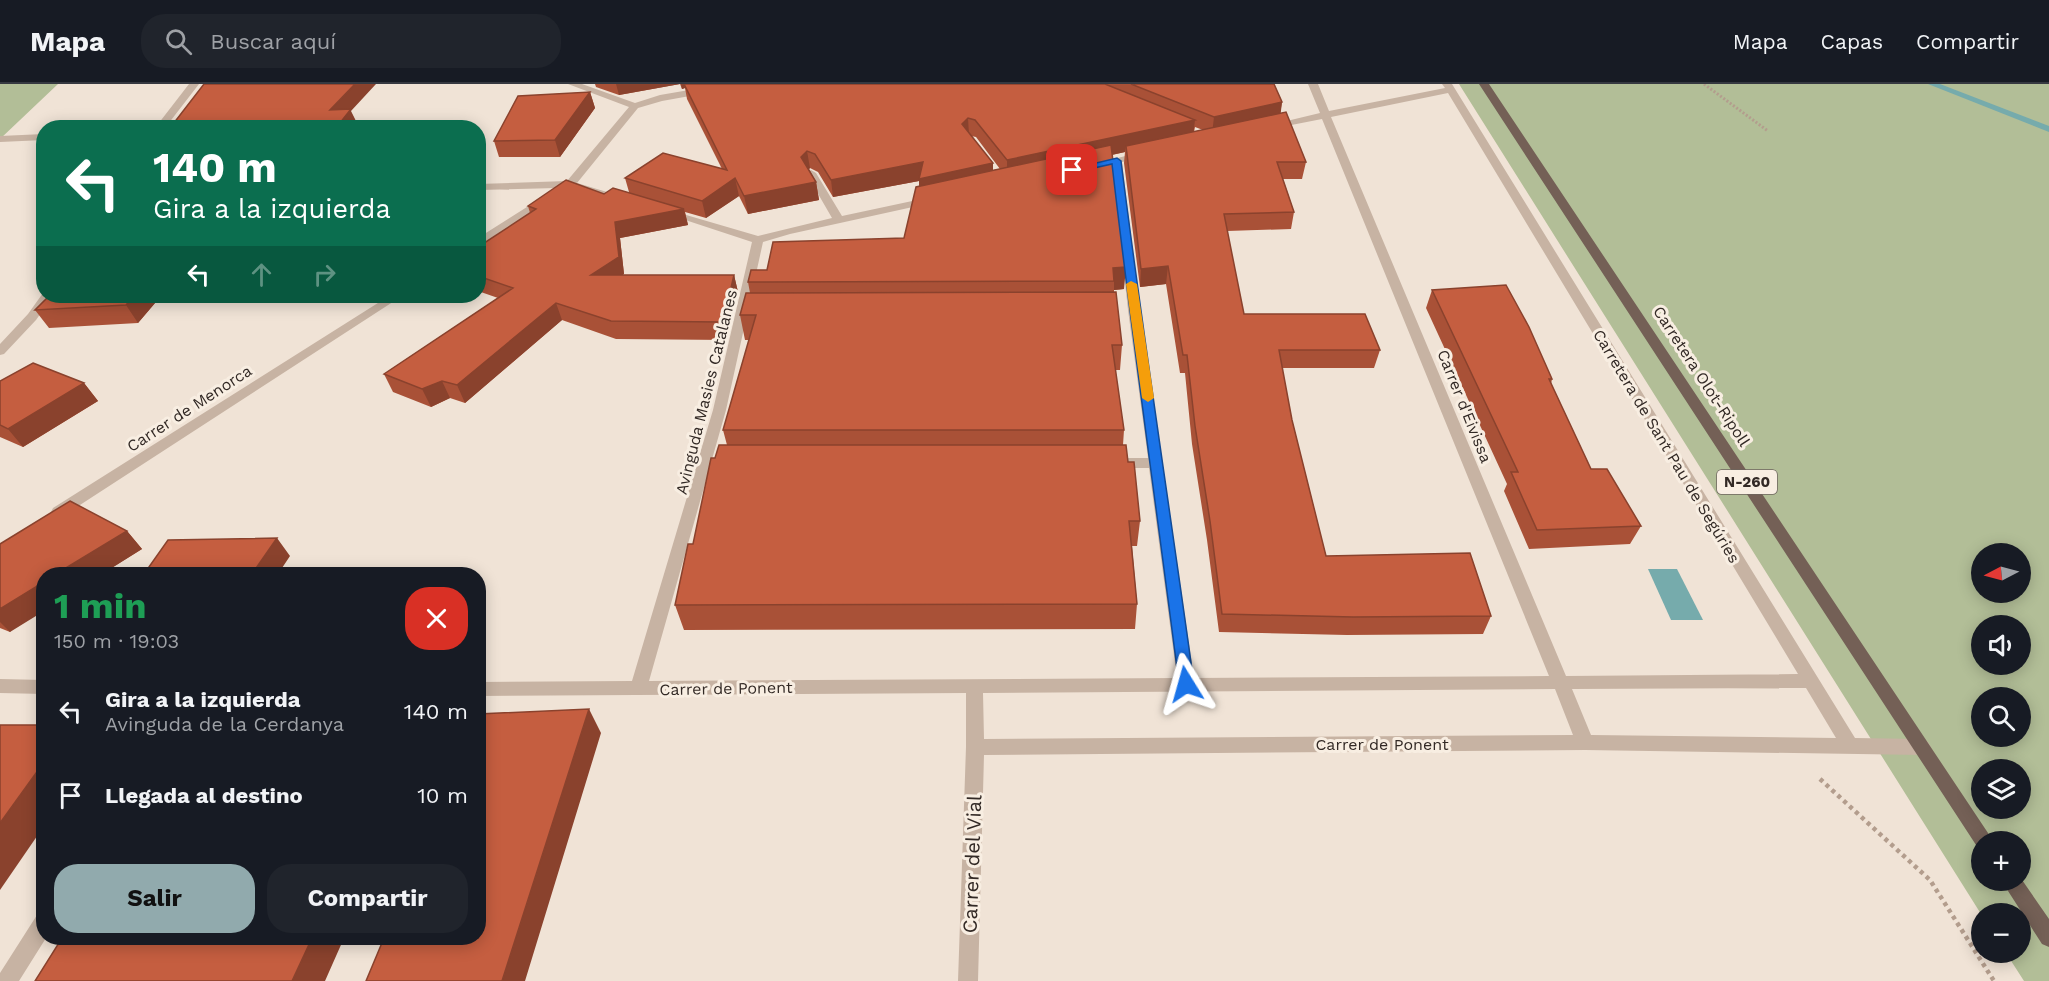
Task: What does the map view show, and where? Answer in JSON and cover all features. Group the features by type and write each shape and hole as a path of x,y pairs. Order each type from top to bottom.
{"main road":[{"name":"Carretera Olot-Ripoll","path":"1484,84 1978,831"},
{"path":"2018,891 2049,937"}],"street":[{"path":"166,120 194,84"},
{"path":"573,84 635,106"},
{"path":"486,238 570,184 635,106 660,98 740,84"},
{"name":"Carrer d'Eivissa","path":"1313,84 1585,742"},
{"path":"1257,129 1449,87"},
{"name":"Carretera de Sant Pau de Segúries","path":"1449,87 1851,747"},
{"path":"0,140 36,138"},
{"path":"1083,168 1159,151"},
{"path":"1117,161 1128,310 1157,463 1186,684"},
{"path":"811,173 839,220"},
{"path":"486,187 570,184 637,204"},
{"path":"659,210 758,240 787,231 938,198"},
{"name":"Avinguda Masies Catalanes","path":"638,689 713,463 751,311 758,240"},
{"path":"0,351 42,303"},
{"name":"Carrer de Menorca","path":"50,518 385,303"},
{"path":"1098,463 1157,463"},
{"name":"Carrer de Ponent","path":"486,689 1809,681"},
{"path":"974,685 975,747"},
{"path":"0,686 36,687"},
{"name":"Carrer de Ponent","path":"975,747 1585,742 1851,747"},
{"name":"Carrer del Vial","path":"968,981 975,747"},
{"path":"1851,747 1922,747"},
{"path":"7,981 36,935"}],"path":[{"path":"1704,84 1768,131"},
{"path":"1795,746 1811,770 1930,880 1994,981"}],"green space":[{"path":"0,84 58,84 0,139"},
{"path":"1459,84 2049,84 2049,981 2024,981 2012,963 2031,963 2031,903 1974,903"}],"water":[{"path":"1648,569 1677,569 1703,620 1671,620"}],"building":[{"path":"204,84 355,84 330,110 351,109 342,120 176,120"},
{"path":"684,84 1105,84 1195,120 1007,160 975,120 968,118 962,124 993,163 919,179 923,162 831,180 815,154 807,151 801,157 816,182 744,196 735,178 702,201 625,178 663,153 727,170"},
{"path":"1131,84 1274,84 1282,102 1214,117"},
{"path":"590,92 555,140 494,141 518,96"},
{"path":"1286,112 1306,162 1277,162 1294,212 1224,214 1244,314 1365,314 1380,350 1279,350 1292,420 1326,556 1470,553 1491,616 1353,617 1222,614 1187,355 1183,355 1168,266 1141,269 1126,146"},
{"path":"1111,145 1126,267 1113,268 1114,281 748,282 751,270 767,270 773,242 904,238 916,187"},
{"path":"566,180 604,194 613,188 684,209 615,222 619,257 591,275 734,275 723,322 611,321 556,303 457,385 442,381 422,389 384,374 513,288 486,279 486,242 536,209 528,206"},
{"path":"1506,285 1529,327 1552,379 1549,379 1591,469 1607,469 1641,526 1537,530 1511,472 1518,472 1432,290"},
{"path":"1116,292 1122,345 1112,345 1124,430 723,430 756,315 740,315 746,293"},
{"path":"42,303 128,303 126,305 35,310"},
{"path":"33,363 84,383 8,429 0,425 0,381"},
{"path":"719,445 1126,445 1128,462 1134,462 1140,521 1129,521 1137,604 675,605 688,544 693,544 711,458 715,458"},
{"path":"70,501 127,531 68,567 36,567 36,587 0,609 0,544"},
{"path":"277,538 257,567 149,567 168,540"},
{"path":"589,709 502,981 366,981 381,945 486,945 486,714"},
{"path":"0,725 36,725 36,773 0,823"},
{"path":"58,945 309,945 292,981 35,981"}],"waterway":[{"path":"1932,84 2049,129"}],"slow traffic":[{"path":"1131,284 1148,398"}],"route":[{"path":"1072,170 1117,161 1134,310 1186,684"}]}
